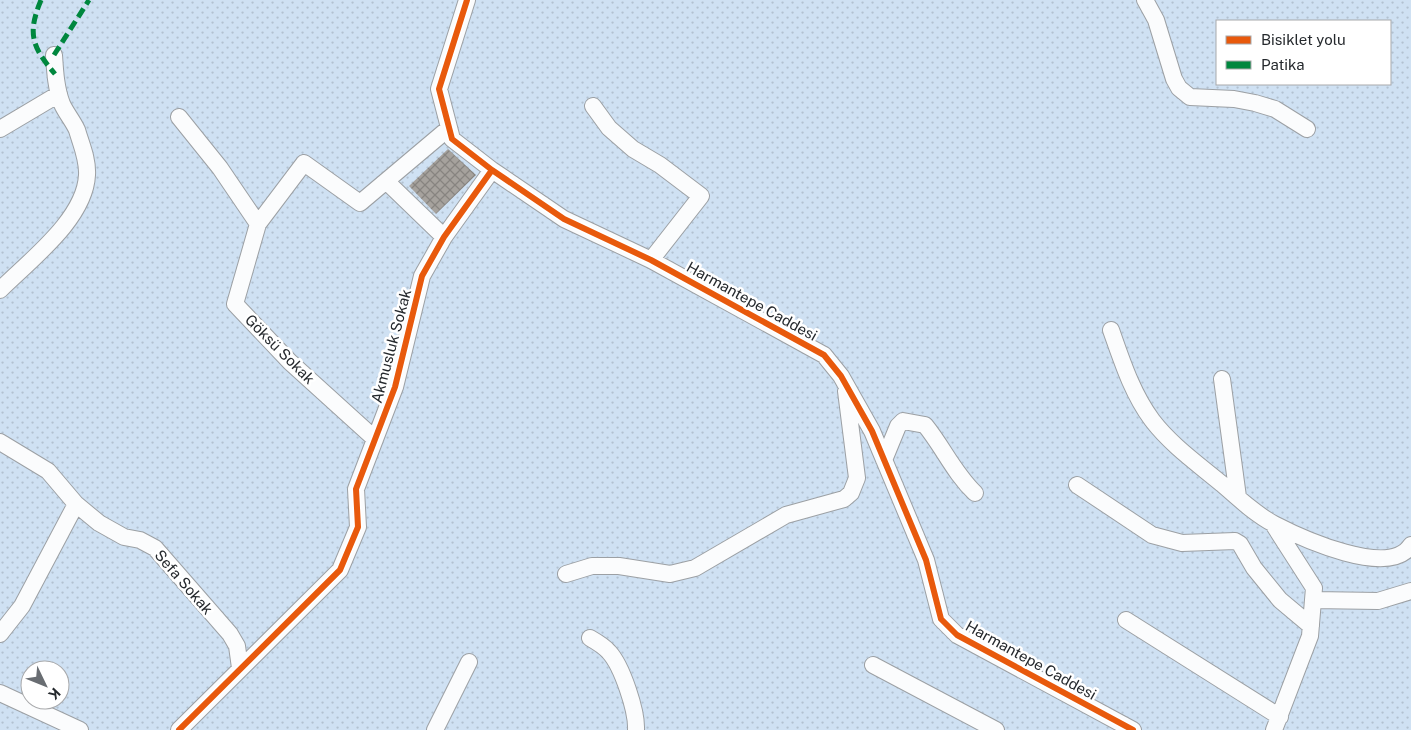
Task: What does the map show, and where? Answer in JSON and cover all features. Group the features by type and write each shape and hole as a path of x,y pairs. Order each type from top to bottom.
{"street":[{"path":"467,0 439,89 452,139 492,170"},
{"path":"1145,0 1156,20 1174,79 1179,88 1190,97 1255,103 1275,109 1308,129"},
{"path":"0,290 76,212 85,194 87,173 84,153 75,125 59,94 54,55"},
{"path":"0,129 59,94"},
{"path":"593,106 609,128 633,149 660,165 701,196 651,260"},
{"path":"179,116 220,168 258,224 304,163 360,203 449,128"},
{"name":"Harmantepe Caddesi","path":"492,170 564,220 651,260 824,355 846,384 872,431 926,560 941,619 957,635 1133,730"},
{"name":"Akmusluk Sokak","path":"179,730 340,570 358,527 356,489 395,387 422,276 444,237 492,170"},
{"path":"386,181 444,237"},
{"name":"Göksü Sokak","path":"258,224 235,304 290,362 375,439"},
{"path":"1111,330 1127,376 1152,419 1168,438 1273,524 1338,551 1365,558 1394,558 1408,551 1411,545"},
{"path":"1222,379 1238,497"},
{"path":"566,574 592,566 619,566 670,574 695,568 786,515 844,499 851,494 857,478 846,384"},
{"path":"884,460 898,426 903,421 925,425 936,437 960,477 975,493"},
{"name":"Sefa Sokak","path":"0,442 48,472 76,504 99,523 124,537 140,540 155,548 230,634 237,646 240,668"},
{"path":"1077,485 1152,535 1182,543 1234,541 1240,544 1254,568 1280,600 1311,626"},
{"path":"0,634 22,606 76,504"},
{"path":"1126,620 1277,724 1310,636 1314,588 1273,524"},
{"path":"1313,600 1378,601 1411,591"},
{"path":"590,638 610,653 617,664 637,718 636,730"},
{"path":"435,730 469,662"},
{"path":"873,665 996,730"},
{"path":"0,693 80,730"}],"shaded area":[{"path":"0,0 1411,0 1411,730 0,730"}],"building":[{"path":"448,149 476,175 436,214 409,186"}],"marked path":[{"path":"41,0 34,22 34,40 41,56 55,74"},
{"path":"54,55 89,0"}],"cycle path":[{"path":"179,730 340,570 358,527 356,489 395,387 422,276 444,237 492,170 452,139 439,89 467,0"},
{"path":"492,170 564,219 651,260 824,355 841,376 872,431 926,560 941,619 957,635 1133,730"}]}
